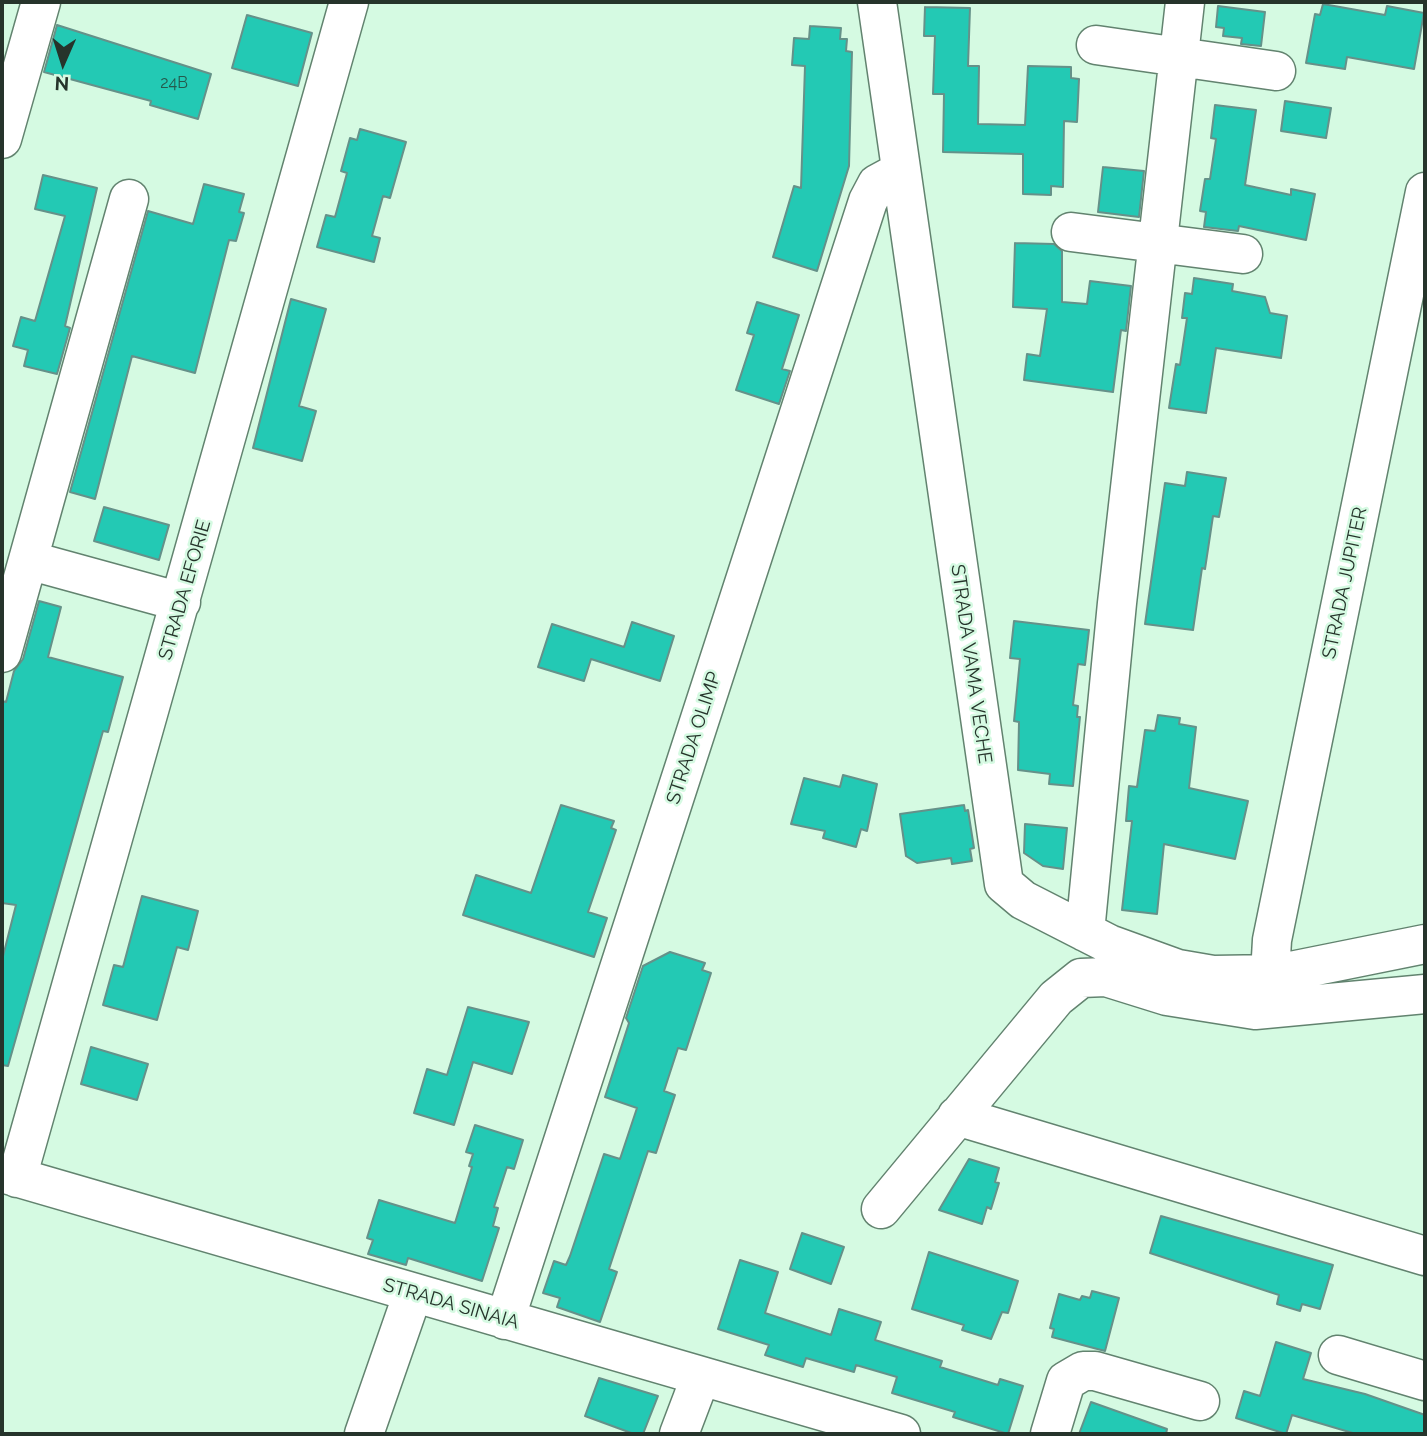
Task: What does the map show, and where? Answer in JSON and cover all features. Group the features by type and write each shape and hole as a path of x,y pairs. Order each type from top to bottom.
{"street":[{"path":"2,139 41,2"},
{"name":"STRADA EFORIE","path":"9,1175 181,602 349,2"},
{"name":"STRADA VAMA VECHE","path":"877,2 1004,884 1013,893 1085,932 1178,969 1247,977 1276,974 1425,944"},
{"path":"1085,932 1117,603 1185,2"},
{"path":"1096,45 1276,71"},
{"name":"STRADA OLIMP","path":"505,1320 868,201 877,184 901,171"},
{"name":"STRADA JUPITER","path":"1276,974 1271,957 1272,940 1425,192"},
{"path":"2,653 129,199"},
{"path":"1071,232 1243,254"},
{"path":"28,560 181,602"},
{"path":"881,1209 1056,998 1081,978 1106,977 1167,996 1255,1010 1425,994"},
{"path":"957,1116 1425,1256"},
{"name":"STRADA SINAIA","path":"9,1175 901,1434"},
{"path":"365,1434 413,1293"},
{"path":"1338,1355 1425,1381"},
{"path":"1050,1434 1066,1381 1083,1371 1095,1371 1200,1401"},
{"path":"679,1434 701,1376"}],"building":[{"path":"1323,4 1385,15 1387,6 1424,13 1414,69 1347,57 1345,69 1306,63 1315,14 1320,15"},
{"path":"1218,6 1265,12 1261,46 1241,44 1242,38 1223,36 1224,28 1216,27"},
{"path":"925,7 970,8 968,66 979,66 978,124 1025,125 1028,66 1071,67 1071,78 1079,79 1077,122 1064,121 1063,187 1051,186 1051,195 1023,194 1023,154 943,152 944,94 933,94 935,36 924,36"},
{"path":"247,15 312,33 298,86 232,68"},
{"path":"57,25 211,74 198,119 150,105 151,101 44,72"},
{"path":"810,26 841,28 840,39 847,39 846,51 852,52 849,166 817,271 773,257 794,186 801,188 805,66 792,65 794,38 809,39"},
{"path":"1285,101 1331,108 1326,138 1281,131"},
{"path":"1215,105 1256,110 1245,185 1291,195 1291,189 1315,194 1306,240 1239,226 1238,231 1204,227 1206,212 1200,211 1205,179 1210,179 1216,139 1211,138"},
{"path":"360,129 406,142 390,198 383,196 372,236 380,238 374,262 317,247 326,215 335,217 347,173 341,171 350,138 357,140"},
{"path":"1103,167 1144,171 1139,217 1098,212"},
{"path":"43,175 97,188 65,326 70,328 57,374 24,366 28,350 13,346 21,317 35,321 65,216 35,209"},
{"path":"204,184 244,194 239,212 244,213 236,241 229,240 195,373 132,356 95,499 70,492 148,211 193,224"},
{"path":"1015,243 1054,244 1062,251 1062,302 1087,304 1090,281 1131,286 1126,331 1121,330 1113,392 1024,380 1027,354 1040,356 1047,309 1013,307"},
{"path":"1194,278 1233,284 1232,291 1265,297 1270,313 1287,316 1281,358 1216,348 1206,413 1169,408 1176,364 1180,365 1187,318 1182,318 1185,293 1192,294"},
{"path":"291,299 326,309 299,406 316,411 302,461 253,448"},
{"path":"757,302 799,315 782,369 790,371 779,404 736,390 754,335 747,333"},
{"path":"1187,472 1226,478 1219,517 1213,516 1193,630 1145,624 1165,483 1185,486"},
{"path":"104,507 169,525 159,560 94,541"},
{"path":"39,601 61,607 48,657 123,677 108,732 103,731 8,1066 2,1065 2,960 16,905 2,903 2,701 6,702 14,671 23,659"},
{"path":"1014,621 1089,630 1085,665 1078,664 1073,705 1078,706 1077,717 1080,717 1073,786 1049,784 1050,774 1018,770 1019,722 1014,721 1020,659 1010,658"},
{"path":"632,622 674,636 660,681 591,659 584,681 538,667 552,624 624,647"},
{"path":"1158,715 1180,718 1179,724 1196,727 1189,788 1248,801 1235,859 1164,844 1157,914 1122,910 1132,821 1126,821 1129,786 1137,787 1145,730 1155,731"},
{"path":"843,775 877,784 867,831 861,829 856,847 823,838 825,831 791,824 804,778 840,787"},
{"path":"561,805 614,821 611,828 616,830 588,912 607,918 594,957 463,915 476,875 531,893"},
{"path":"964,805 965,811 968,810 974,848 970,849 972,861 952,864 951,858 917,863 906,856 900,814"},
{"path":"1025,824 1067,828 1063,869 1043,866 1024,853"},
{"path":"142,896 198,911 188,950 177,947 157,1020 103,1005 114,965 123,967"},
{"path":"670,952 705,963 702,970 711,973 686,1050 678,1048 664,1091 675,1095 656,1153 648,1151 609,1269 617,1272 600,1322 557,1307 560,1298 543,1293 554,1261 566,1265 570,1256 604,1154 620,1159 637,1108 605,1097 629,1023 626,1018 643,966"},
{"path":"468,1007 529,1022 512,1074 473,1062 454,1125 414,1113 427,1069 447,1075"},
{"path":"91,1047 148,1064 137,1100 81,1084"},
{"path":"475,1125 523,1140 514,1169 507,1167 494,1207 498,1208 493,1226 499,1228 482,1281 408,1258 406,1265 368,1254 373,1240 367,1238 379,1200 455,1223 472,1167 469,1166 473,1154 466,1152"},
{"path":"969,1159 999,1168 995,1182 999,1183 991,1209 987,1207 982,1224 939,1210"},
{"path":"1161,1216 1333,1265 1320,1309 1302,1304 1300,1311 1277,1304 1279,1295 1150,1253"},
{"path":"802,1233 844,1247 831,1284 790,1269"},
{"path":"929,1252 1018,1281 1008,1313 1002,1312 991,1339 962,1330 964,1325 912,1309"},
{"path":"740,1260 778,1272 765,1313 831,1335 839,1309 881,1322 875,1340 942,1361 940,1367 998,1385 1000,1379 1023,1386 1008,1434 953,1417 955,1412 892,1393 897,1377 856,1365 854,1372 806,1358 803,1367 765,1355 769,1345 718,1329"},
{"path":"1092,1291 1119,1298 1105,1351 1052,1337 1054,1329 1050,1328 1059,1294 1080,1300 1082,1296 1090,1298"},
{"path":"1276,1342 1311,1353 1303,1379 1365,1394 1425,1415 1425,1434 1356,1434 1292,1415 1286,1434 1236,1418 1244,1391 1260,1396"},
{"path":"599,1378 658,1396 643,1434 634,1434 585,1416"},
{"path":"1091,1402 1167,1429 1166,1434 1079,1434"}]}
